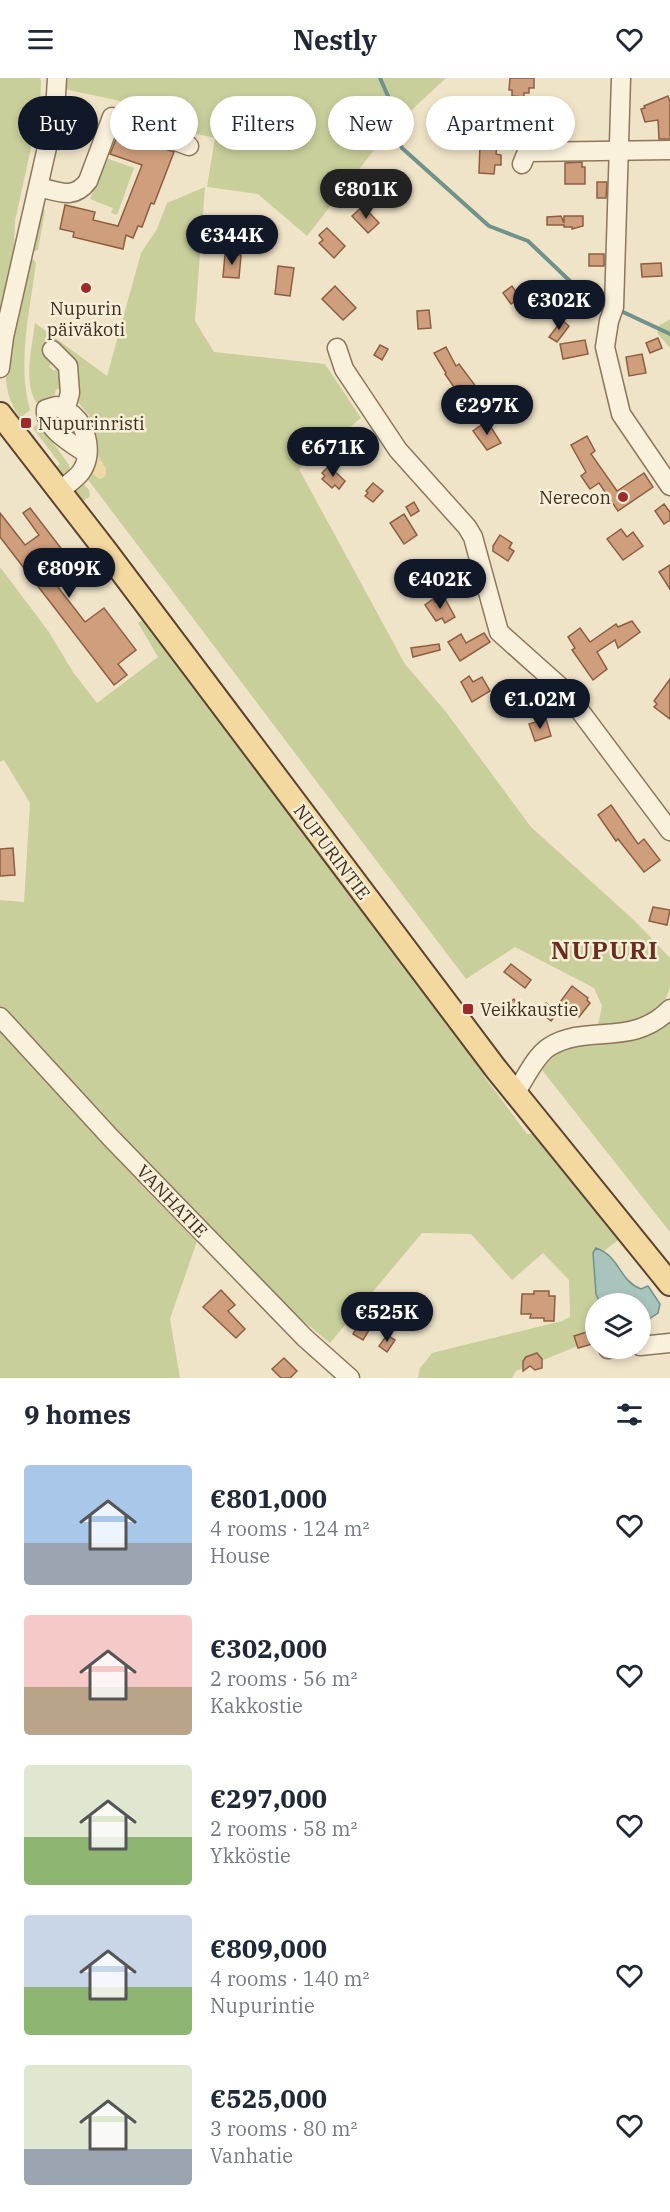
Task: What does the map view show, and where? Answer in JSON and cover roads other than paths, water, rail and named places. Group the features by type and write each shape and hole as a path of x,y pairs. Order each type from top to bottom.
{"main road":[{"name":"NUPURINTIE","path":"0,414 496,1069 670,1284"}],"street":[{"path":"0,368 2,340 55,112 57,78"},
{"path":"621,78 614,307 609,321 605,347 621,414 670,486"},
{"path":"39,187 73,194 82,190 88,181 110,122"},
{"path":"522,164 527,152 670,150"},
{"path":"337,348 344,369 398,450 467,527 473,537 499,632 565,691 670,831"},
{"path":"52,350 68,366 70,393 65,411 73,415 82,427 88,445 86,463 80,474 60,491"},
{"path":"516,1092 547,1048 565,1040 583,1036 625,1034 663,1016 670,1009"},
{"name":"VANHATIE","path":"0,1017 331,1372 350,1378"},
{"path":"651,1345 670,1343"}],"water":[{"path":"596,1248 604,1252 633,1285 641,1289 648,1286 660,1304 658,1313 651,1318 651,1293 596,1293 593,1253"}],"waterway":[{"path":"380,78 398,119 393,130 402,148 489,226 528,241 572,283 605,304"},
{"path":"623,312 670,334"}],"place":[{"name":"Nupurin päiväkoti","path":"86,288"},
{"name":"Nupurinristi","path":"26,423"},
{"name":"Nerecon","path":"623,497"},
{"name":"Veikkaustie","path":"468,1009"}],"district":[{"name":"NUPURI","path":"605,950"}]}
